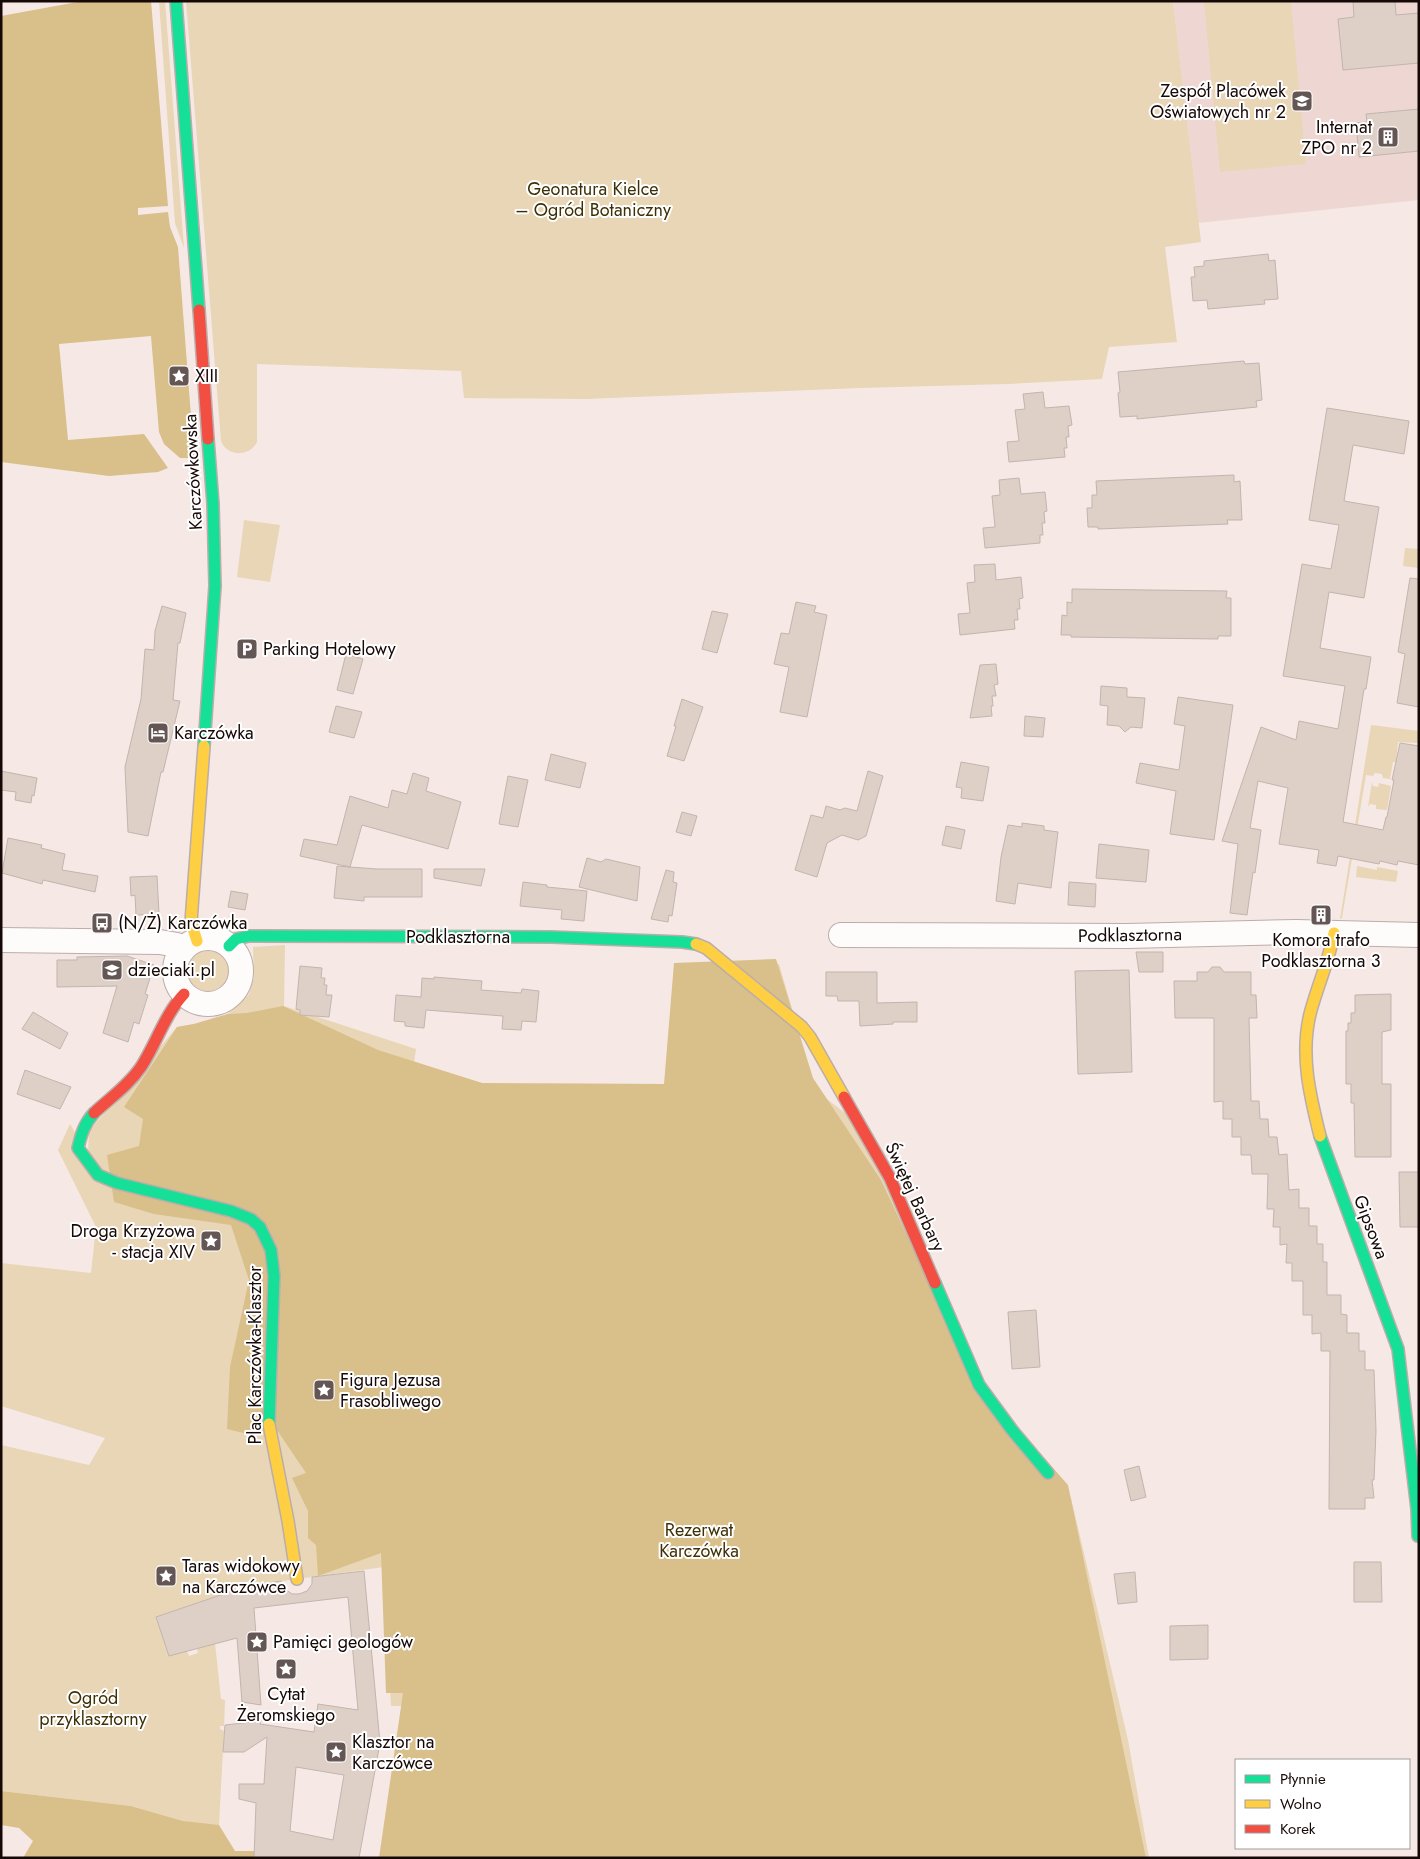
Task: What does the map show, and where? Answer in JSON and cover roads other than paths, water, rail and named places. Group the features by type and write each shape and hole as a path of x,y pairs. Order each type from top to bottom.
{"street":[{"name":"Karczówkowska","path":"176,1 213,504 215,586 190,945"},
{"name":"Podklasztorna","path":"841,935 1127,936 1296,932 1419,935"},
{"name":"Gipsowa","path":"1334,933 1330,955 1310,1014 1306,1040 1310,1097 1322,1146 1398,1349 1416,1502 1418,1536"},
{"name":"Podklasztorna","path":"229,946 236,939 249,936 552,937 682,942 706,948 719,959"},
{"path":"1,940 160,942 177,945 190,945 211,938 220,940 235,952 241,968 238,986 232,994 218,1002 203,1004 184,994 178,984 177,960 190,945"},
{"name":"Świętej Barbary","path":"719,959 802,1027 810,1036 890,1178 978,1385 1026,1449 1048,1473"},
{"name":"Plac Karczówka-Klasztor","path":"184,994 175,1004 157,1040 132,1079 88,1118 80,1135 78,1148 98,1175 117,1183 231,1212 251,1219 260,1227 271,1250 274,1276 269,1422 297,1579"}],"place":[{"name":"Zespół Placówek Oświatowych nr 2","path":"1302,101"},
{"name":"Internat ZPO nr 2","path":"1388,137"},
{"name":"XIII","path":"179,376"},
{"name":"Parking Hotelowy","path":"247,649"},
{"name":"Karczówka","path":"158,733"},
{"name":"Komora trafo Podklasztorna 3","path":"1321,915"},
{"name":"(N/Ż) Karczówka","path":"102,923"},
{"name":"dzieciaki.pl","path":"112,970"},
{"name":"Droga Krzyżowa - stacja XIV","path":"211,1241"},
{"name":"Figura Jezusa Frasobliwego","path":"324,1390"},
{"name":"Taras widokowy na Karczówce","path":"166,1576"},
{"name":"Pamięci geologów","path":"257,1642"},
{"name":"Cytat Żeromskiego","path":"286,1669"},
{"name":"Klasztor na Karczówce","path":"336,1752"}],"park label":[{"name":"Geonatura Kielce – Ogród Botaniczny","path":"593,199"},
{"name":"Rezerwat Karczówka","path":"699,1540"},
{"name":"Ogród przyklasztorny","path":"93,1708"}]}
